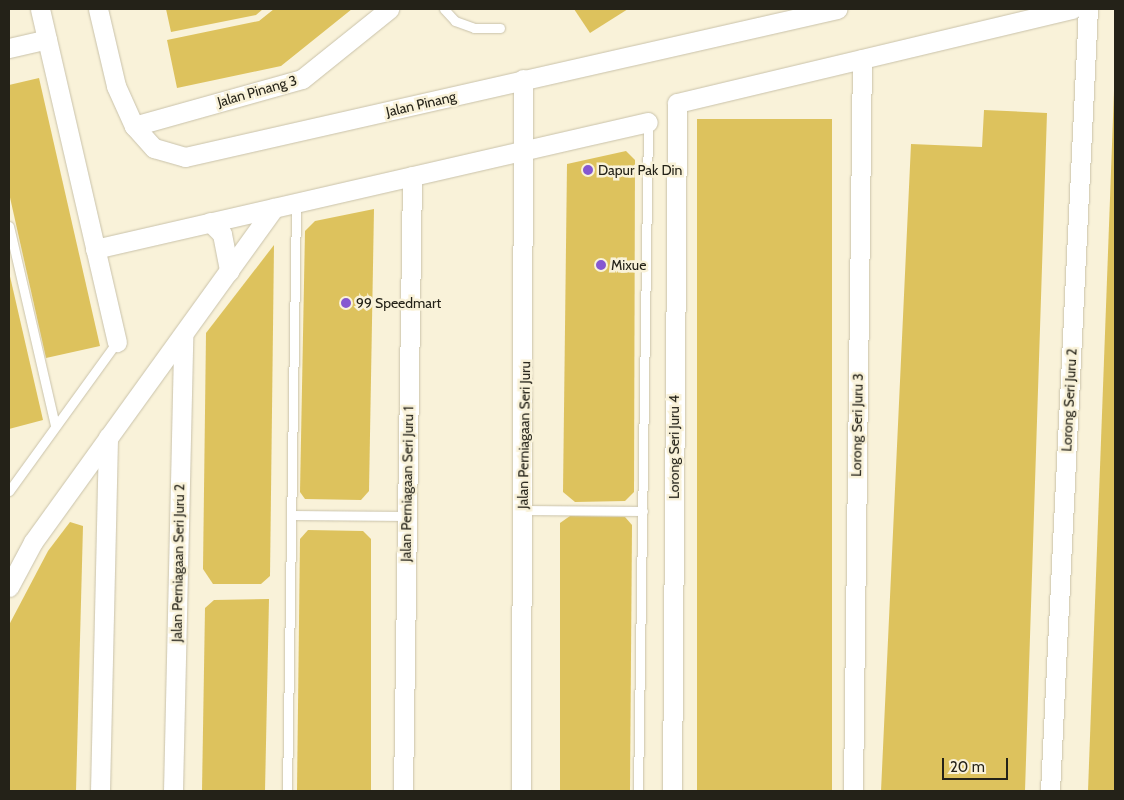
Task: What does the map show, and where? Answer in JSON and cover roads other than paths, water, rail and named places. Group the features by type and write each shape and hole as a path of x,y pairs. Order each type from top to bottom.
{"street":[{"path":"40,9 116,342"},
{"name":"Jalan Pinang","path":"98,9 116,86 134,126 154,148 186,157 837,9"},
{"name":"Jalan Pinang 3","path":"134,126 302,79 389,9"},
{"path":"862,59 1073,9"},
{"name":"Lorong Seri Juru 2","path":"1050,791 1088,9"},
{"path":"9,48 47,39"},
{"name":"Lorong Seri Juru 4","path":"672,791 677,103 862,59"},
{"name":"Lorong Seri Juru 3","path":"853,791 862,59"},
{"name":"Jalan Perniagaan Seri Juru","path":"520,791 526,150 523,79"},
{"path":"95,249 648,122"},
{"name":"Jalan Perniagaan Seri Juru 1","path":"403,791 412,176"},
{"path":"9,587 33,542 274,208"},
{"path":"210,222 222,234 229,271"},
{"name":"Jalan Perniagaan Seri Juru 2","path":"173,791 183,335"},
{"path":"100,791 108,438"}],"lane":[{"path":"444,9 455,21 474,28 500,28"},
{"path":"638,791 648,122"},
{"path":"287,791 296,202"},
{"path":"9,226 55,426"},
{"path":"9,491 116,342"},
{"path":"523,510 643,511"},
{"path":"292,516 407,516"}],"place":[{"name":"Dapur Pak Din","path":"588,170"},
{"name":"Mixue","path":"601,265"},
{"name":"99 Speedmart","path":"346,303"}]}
